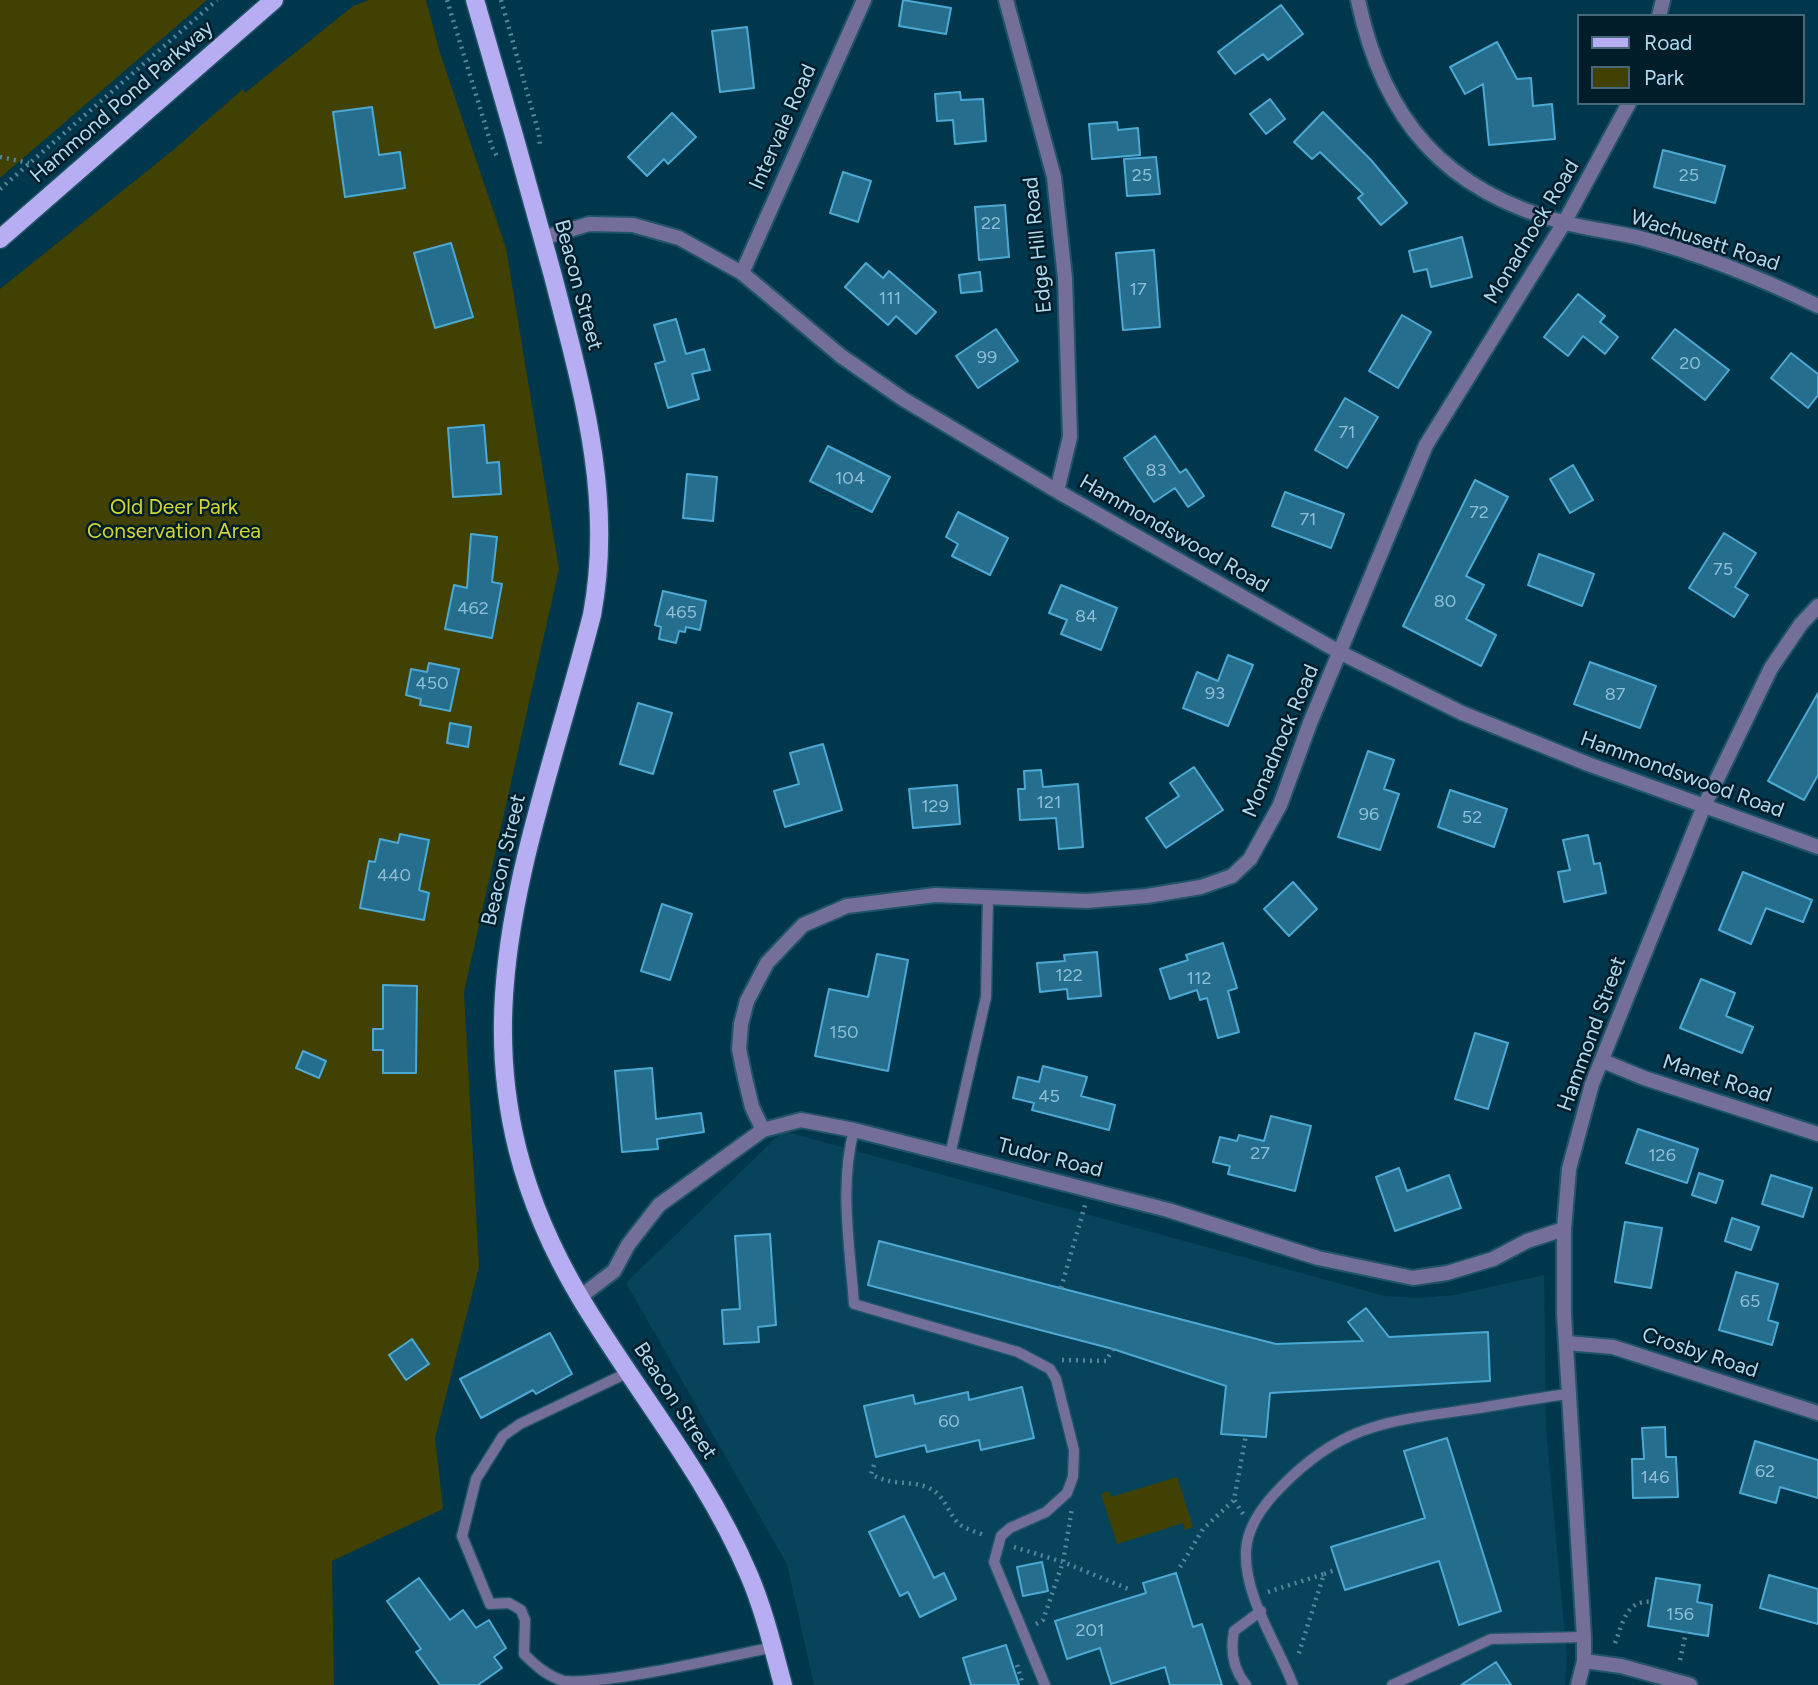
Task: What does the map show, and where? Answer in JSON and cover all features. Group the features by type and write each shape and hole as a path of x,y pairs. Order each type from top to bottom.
{"main road":[{"name":"Hammond Pond Parkway","path":"0,239 274,0"},
{"name":"Beacon Street","path":"475,0 542,238 590,424 600,500 601,552 592,615 532,826 517,890 501,1005 507,1101 520,1163 541,1221 580,1297 681,1450 733,1540 760,1603 783,1685"}],"street":[{"name":"Intervale Road","path":"742,273 864,0"},
{"name":"Edge Hill Road","path":"1006,0 1054,177 1065,278 1070,437 1057,491"},
{"name":"Wachusett Road","path":"1358,0 1366,38 1397,108 1437,157 1482,192 1564,222 1644,239 1735,268 1818,306"},
{"name":"Monadnock Road","path":"763,1130 752,1107 745,1078 740,1049 741,1024 747,1001 767,963 803,925 847,906 934,895 1087,901 1201,887 1232,876 1250,859 1280,805 1310,723 1426,446 1564,222 1628,105"},
{"name":"Hammondswood Road","path":"542,238 589,224 633,225 679,238 742,273 841,356 903,399 1057,491 1341,653 1462,713 1818,847"},
{"name":"Hammond Street","path":"1578,1685 1584,1661 1584,1637 1567,1394 1564,1229 1569,1169 1592,1084 1604,1061 1675,873 1704,806 1771,668 1801,624 1818,606"},
{"name":"Manet Road","path":"1604,1061 1644,1078 1818,1134"},
{"name":"Tudor Road","path":"580,1297 614,1271 628,1245 659,1205 763,1130 801,1120 854,1130 1168,1210 1318,1258 1413,1278 1447,1273 1493,1259 1527,1241 1564,1229"},
{"name":"Crosby Road","path":"1567,1343 1613,1347 1818,1413"},
{"path":"1584,1661 1621,1665 1690,1685"}],"lane":[{"path":"950,1155 986,996 988,897"},
{"path":"854,1130 848,1149 848,1219 855,1304 1018,1352 1042,1362 1056,1379 1074,1450 1073,1477 1058,1504 1010,1528 999,1541 995,1562 998,1576 1029,1641 1045,1685"},
{"path":"629,1371 520,1424 503,1436 476,1479 462,1536 490,1604 509,1604 522,1610 525,1620 524,1654 547,1675 565,1681 616,1680 773,1647"},
{"path":"1293,1685 1251,1588 1247,1568 1246,1548 1251,1528 1275,1492 1316,1455 1343,1438 1394,1420 1567,1394"},
{"path":"1246,1685 1235,1666 1232,1641 1234,1631 1261,1611"},
{"path":"1392,1685 1491,1639 1584,1637"}],"path":[{"name":"Hammond Pond Parkway","path":"0,189 217,0"},
{"path":"0,157 30,163"},
{"path":"1061,1288 1085,1206"},
{"path":"1059,1359 1106,1361 1113,1349"},
{"path":"1180,1567 1203,1530 1234,1500 1246,1435"},
{"path":"874,1465 871,1474 887,1483 910,1483 930,1489 946,1503 958,1524 1131,1590"},
{"path":"1234,1500 1245,1518"},
{"path":"1043,1620 1063,1562 1073,1504"},
{"path":"1266,1593 1338,1569"},
{"path":"1298,1654 1324,1574"},
{"path":"1615,1643 1630,1607 1635,1603 1652,1602"},
{"path":"1680,1660 1686,1632"}],"shaded area":[{"path":"783,1131 1385,1296 1418,1298 1455,1295 1544,1275 1546,1428 1567,1658 1565,1685 814,1685 787,1564 626,1283"}],"green space":[{"path":"0,0 207,0 0,178"},
{"name":"Old Deer Park Conservation Area","path":"369,0 426,0 440,53 506,248 559,569 464,992 479,1267 435,1438 443,1509 332,1561 334,1685 0,1685 0,289 172,151 243,89 245,93 353,6"},
{"path":"1177,1477 1193,1527 1185,1530 1183,1523 1117,1544 1101,1494 1109,1491 1111,1497"}],"building":[{"path":"903,0 951,8 946,34 899,26"},
{"path":"1281,5 1303,34 1268,60 1263,54 1235,74 1218,52"},
{"path":"747,27 754,88 720,92 712,31"},
{"path":"1497,42 1517,79 1531,78 1533,106 1552,104 1555,139 1489,145 1483,84 1465,94 1450,67"},
{"path":"960,92 961,100 983,99 986,141 955,144 953,120 937,121 935,94"},
{"path":"1270,99 1285,119 1266,134 1250,114"},
{"path":"372,107 379,155 400,152 405,188 345,197 333,112"},
{"path":"1323,112 1371,160 1407,203 1381,225 1358,198 1363,194 1320,152 1312,159 1294,142"},
{"path":"672,113 696,137 668,164 664,159 647,176 628,157"},
{"path":"1117,122 1118,130 1138,128 1140,155 1092,159 1089,124"},
{"path":"1663,150 1725,166 1715,203 1654,187"},
{"path":"1156,157 1160,194 1127,196 1124,159"},
{"path":"843,172 871,181 858,222 830,213"},
{"path":"1005,205 1009,257 979,260 975,207"},
{"path":"1462,237 1472,277 1431,287 1427,269 1414,272 1409,251"},
{"path":"451,243 473,317 435,328 414,253"},
{"path":"1154,250 1160,327 1123,330 1116,253"},
{"path":"866,263 883,278 889,271 936,312 916,334 896,316 888,325 845,287"},
{"path":"980,272 982,291 961,293 959,275"},
{"path":"1578,294 1605,316 1600,322 1618,337 1605,354 1583,336 1568,356 1544,337"},
{"path":"1402,315 1431,332 1398,388 1369,371"},
{"path":"676,319 686,354 704,349 710,370 692,374 699,399 668,408 655,364 665,361 654,325"},
{"path":"996,329 1018,361 978,388 956,356"},
{"path":"1675,329 1729,370 1705,400 1652,358"},
{"path":"1791,353 1818,374 1818,395 1808,408 1771,378"},
{"path":"1345,398 1378,417 1347,468 1315,450"},
{"path":"484,425 487,463 499,462 501,494 453,497 448,428"},
{"path":"1155,436 1180,473 1186,469 1204,496 1188,507 1175,488 1154,502 1124,458"},
{"path":"828,446 890,477 872,512 810,481"},
{"path":"1573,465 1593,500 1570,513 1550,479"},
{"path":"687,474 717,477 713,521 683,518"},
{"path":"1475,480 1508,497 1466,576 1484,585 1466,619 1496,635 1481,666 1403,626"},
{"path":"1285,492 1344,514 1331,548 1272,526"},
{"path":"958,512 1008,538 990,575 952,556 958,544 946,537"},
{"path":"1724,533 1756,553 1735,587 1748,595 1734,617 1689,588"},
{"path":"471,534 497,537 492,582 502,584 492,638 445,629 454,585 467,588"},
{"path":"1539,554 1594,574 1582,606 1528,585"},
{"path":"1061,585 1117,608 1101,650 1061,634 1067,620 1049,613"},
{"path":"663,591 706,601 700,630 686,627 685,632 679,631 676,643 659,639 661,627 655,625"},
{"path":"1228,655 1253,665 1228,726 1183,708 1197,672 1218,681"},
{"path":"1590,662 1656,686 1640,728 1574,704"},
{"path":"429,663 459,669 450,711 420,705 421,699 406,695 411,669 427,672"},
{"path":"1818,693 1818,775 1804,800 1768,781"},
{"path":"638,703 672,713 653,774 620,764"},
{"path":"450,723 471,727 468,747 447,743"},
{"path":"823,744 842,810 785,827 774,791 799,784 790,753"},
{"path":"1368,751 1394,760 1384,789 1399,794 1380,850 1338,837"},
{"path":"1194,767 1223,810 1166,848 1146,818 1179,796 1170,783"},
{"path":"1041,770 1043,787 1078,784 1083,847 1059,849 1056,818 1020,820 1018,789 1025,789 1024,771"},
{"path":"957,785 960,824 913,828 909,789"},
{"path":"1450,790 1507,809 1494,847 1438,827"},
{"path":"400,834 429,840 419,890 429,893 424,920 360,908 369,861 375,862 380,839 398,843"},
{"path":"1588,835 1594,864 1600,863 1606,893 1564,902 1558,872 1570,870 1563,840"},
{"path":"1743,872 1812,900 1803,922 1766,908 1751,944 1719,930"},
{"path":"1293,882 1317,909 1289,936 1264,909"},
{"path":"662,904 692,914 670,980 641,971"},
{"path":"1223,943 1237,988 1228,991 1239,1032 1218,1038 1207,998 1200,1000 1197,990 1170,999 1160,969 1188,960 1186,955"},
{"path":"1097,952 1101,996 1068,999 1067,989 1040,992 1037,963 1065,961 1064,955"},
{"path":"877,954 908,960 888,1071 815,1056 829,989 868,997"},
{"path":"1701,979 1735,993 1726,1016 1753,1027 1742,1053 1680,1028"},
{"path":"383,985 417,986 416,1073 383,1073 383,1050 373,1050 373,1029 383,1029"},
{"path":"1475,1033 1508,1043 1488,1109 1455,1099"},
{"path":"303,1051 326,1061 319,1078 296,1068"},
{"path":"1043,1066 1087,1077 1081,1096 1115,1105 1109,1130 1032,1110 1034,1103 1013,1098 1018,1077 1039,1082"},
{"path":"652,1068 656,1119 701,1113 704,1132 657,1139 658,1149 622,1152 615,1071"},
{"path":"1271,1116 1311,1126 1295,1191 1228,1174 1230,1166 1213,1162 1220,1137 1237,1141 1239,1135 1264,1141"},
{"path":"1638,1129 1698,1149 1687,1183 1626,1163"},
{"path":"1399,1168 1407,1191 1449,1175 1461,1208 1395,1231 1376,1177"},
{"path":"1699,1173 1723,1181 1716,1203 1692,1195"},
{"path":"1771,1175 1812,1188 1803,1217 1762,1204"},
{"path":"1732,1218 1759,1227 1751,1250 1725,1241"},
{"path":"1625,1222 1662,1228 1651,1288 1615,1282"},
{"path":"770,1234 776,1325 758,1327 759,1342 724,1344 722,1310 740,1309 735,1236"},
{"path":"879,1241 1276,1344 1363,1341 1348,1322 1366,1308 1389,1337 1488,1332 1490,1381 1270,1393 1266,1437 1221,1434 1226,1386 1113,1349 868,1285"},
{"path":"1736,1272 1778,1284 1768,1320 1778,1323 1772,1345 1719,1330"},
{"path":"550,1333 572,1374 536,1394 533,1390 481,1418 460,1379"},
{"path":"412,1339 429,1364 406,1380 389,1355"},
{"path":"1022,1387 1034,1438 981,1450 979,1440 927,1452 925,1445 876,1457 864,1406 913,1395 915,1404 968,1392 969,1400"},
{"path":"1665,1427 1666,1457 1676,1457 1678,1497 1633,1498 1632,1459 1644,1459 1642,1428"},
{"path":"1447,1438 1501,1611 1459,1625 1439,1561 1345,1590 1331,1547 1425,1518 1404,1451"},
{"path":"1755,1441 1818,1460 1818,1498 1780,1487 1776,1503 1740,1493"},
{"path":"904,1516 934,1578 944,1573 956,1599 920,1617 908,1592 900,1596 869,1532"},
{"path":"1042,1562 1048,1591 1023,1596 1017,1567"},
{"path":"1176,1573 1193,1627 1202,1624 1222,1685 1170,1685 1165,1667 1111,1684 1100,1648 1067,1659 1055,1621 1146,1593 1143,1583"},
{"path":"1769,1575 1818,1589 1818,1624 1760,1608"},
{"path":"419,1578 450,1620 463,1610 476,1628 489,1620 506,1648 494,1657 502,1668 478,1685 440,1685 416,1652 421,1649 387,1601"},
{"path":"1656,1578 1700,1585 1697,1602 1712,1605 1708,1636 1648,1626"},
{"path":"1006,1645 1019,1685 971,1685 963,1658"},
{"path":"1496,1662 1511,1685 1461,1685"}]}
